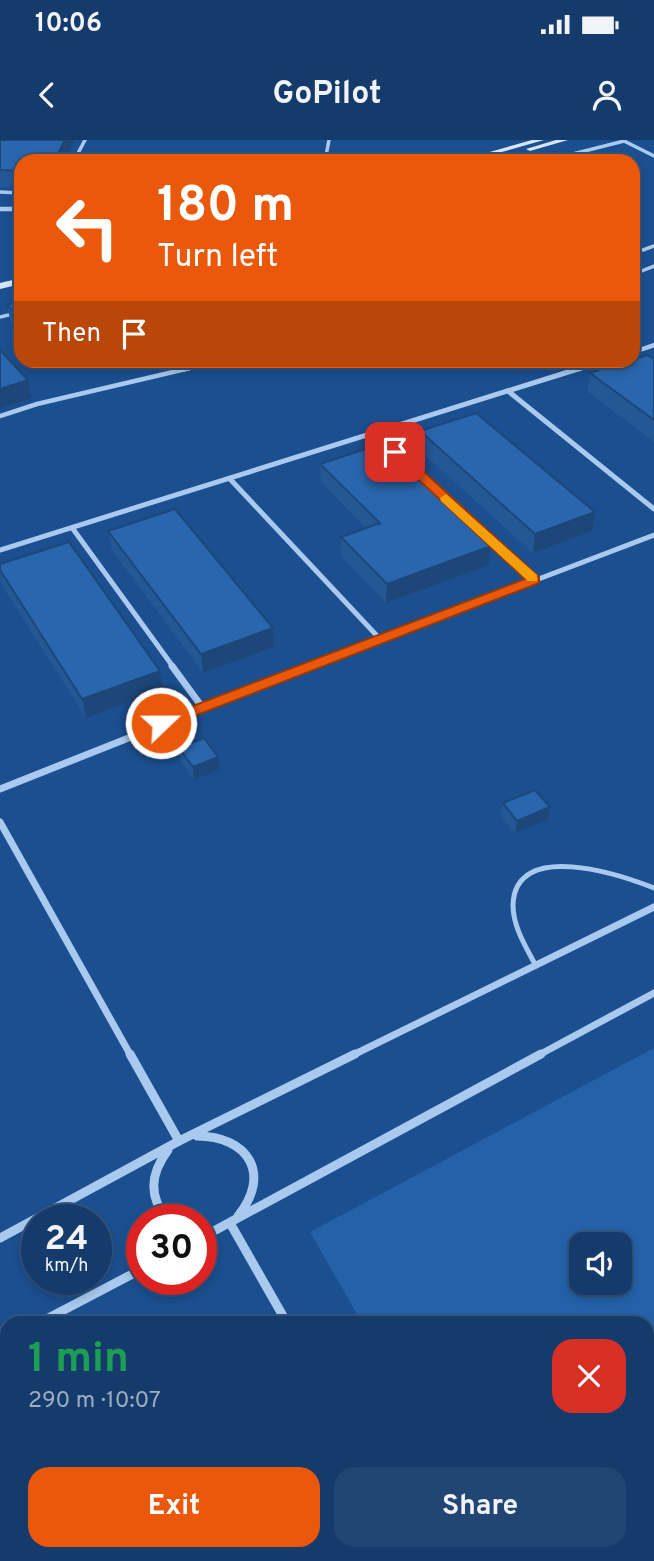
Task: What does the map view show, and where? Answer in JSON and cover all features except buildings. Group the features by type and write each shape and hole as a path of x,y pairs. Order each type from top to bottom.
{"street":[{"path":"488,154 540,140"},
{"path":"514,154 564,140"},
{"path":"0,550 581,368"},
{"path":"508,391 654,509"},
{"path":"375,433 534,580"},
{"path":"230,480 380,639"},
{"path":"73,529 202,706"},
{"path":"0,789 202,706 654,535"},
{"path":"0,822 179,1141"},
{"path":"0,1238 179,1141 654,907"},
{"path":"217,1230 654,993"},
{"path":"155,1204 153,1174 167,1150 179,1141 207,1134 221,1136 244,1150 254,1175 254,1188 250,1202 230,1223 217,1227"},
{"path":"230,1223 283,1316"},
{"path":"51,1316 126,1277"}],"lane":[{"path":"573,154 624,141 654,156"},
{"path":"643,250 654,246"},
{"path":"0,416 37,404 186,368"},
{"path":"536,966 516,927 514,892 518,882 538,871 576,865 615,873 654,888"}],"shaded area":[{"path":"654,1048 654,1316 358,1316 310,1232"}],"slow traffic":[{"path":"446,498 532,578"}],"route":[{"path":"161,723 534,580 395,452"}]}
